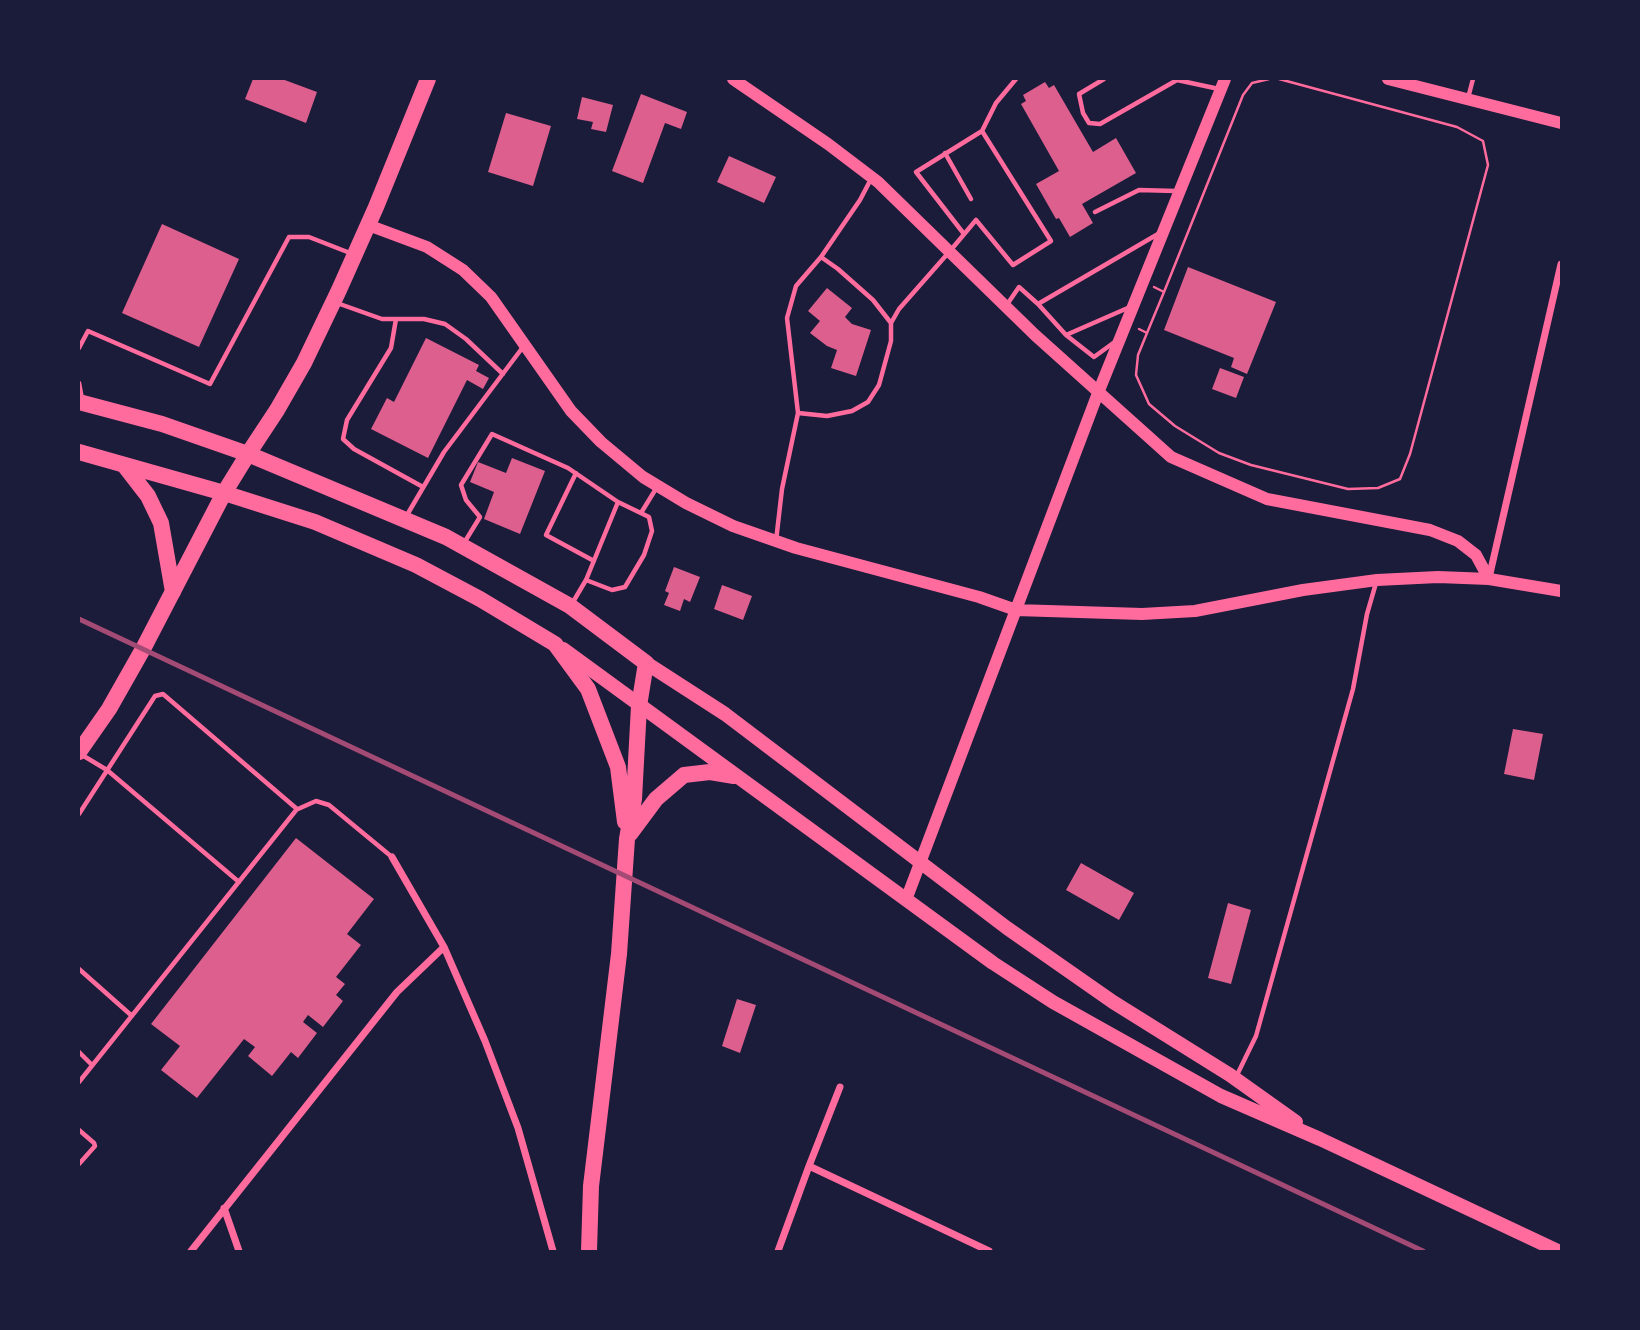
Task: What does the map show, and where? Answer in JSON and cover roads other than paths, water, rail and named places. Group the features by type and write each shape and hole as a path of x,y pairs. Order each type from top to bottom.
{"main road":[{"path":"79,752 109,709 224,493 304,363 355,255 428,79"},
{"path":"81,403 162,424 248,454 462,546 570,606 646,663 725,714 1007,928 1113,1002 1235,1079 1320,1139"},
{"path":"79,452 315,522 416,565 480,599 555,644 993,963 1053,1002 1221,1096 1320,1139 1558,1251"},
{"path":"124,465 148,496 161,523 173,592"},
{"path":"555,644 588,689 618,767 627,839"},
{"path":"589,1251 591,1186 619,954 627,839 634,799 639,706 646,663"},
{"path":"627,839 656,799 684,775 710,772 734,776"}],"street":[{"path":"733,79 872,177 1098,393 1171,457 1267,499 1430,530 1458,541 1476,555 1489,579"},
{"path":"1388,79 1561,123"},
{"path":"906,900 1098,393 1223,84"},
{"path":"368,225 428,247 463,270 491,298 523,346 579,419 601,442 643,477 733,526 776,542 979,597 1016,610 1142,614 1195,611 1303,590 1377,580 1437,577 1489,579 1561,591"},
{"path":"1489,579 1561,264"},
{"path":"392,857 444,947 485,1041 517,1128 552,1251"},
{"path":"191,1251 397,992 444,947"},
{"path":"778,1251 840,1087"},
{"path":"809,1166 989,1251"},
{"path":"224,1208 239,1251"}],"lane":[{"path":"964,234 916,172 982,131 996,103 1016,79"},
{"path":"1104,79 1079,94 1083,113 1089,123 1100,124 1177,79 1223,84"},
{"path":"1468,99 1473,79"},
{"path":"798,412 827,416 852,411 868,402 879,385 891,341 891,323 899,309 976,220 1013,265 1051,241 982,131"},
{"path":"945,153 971,199"},
{"path":"776,542 782,489 798,412 787,317 796,286 821,257 860,200 872,177"},
{"path":"1094,212 1139,190 1179,191"},
{"path":"1038,304 1164,230"},
{"path":"79,348 88,331 210,384 289,237 310,237 355,255"},
{"path":"821,257 873,300 891,323"},
{"path":"1006,306 1019,287 1066,335 1094,357 1120,338"},
{"path":"333,302 382,319 424,319 445,324 466,339 503,374"},
{"path":"1066,335 1133,306"},
{"path":"396,319 390,348 346,420 343,439 354,449 424,487"},
{"path":"404,519 463,427 523,346"},
{"path":"79,383 81,403"},
{"path":"462,546 480,517 467,500 461,485 492,434 576,473 618,502 649,517 652,531 644,555 625,587 612,590 586,580"},
{"path":"576,473 545,535 594,561"},
{"path":"641,513 658,486"},
{"path":"570,606 586,580 618,502"},
{"path":"1235,1079 1256,1036 1264,1011 1353,689 1367,614 1377,580"},
{"path":"79,814 155,695 163,695 297,809"},
{"path":"79,752 107,771 239,882"},
{"path":"79,1082 297,809 316,801 329,805 392,857"},
{"path":"79,969 132,1016"},
{"path":"79,1052 92,1065"},
{"path":"79,1130 95,1146 79,1164"}],"railway":[{"path":"79,619 1423,1251"}]}
